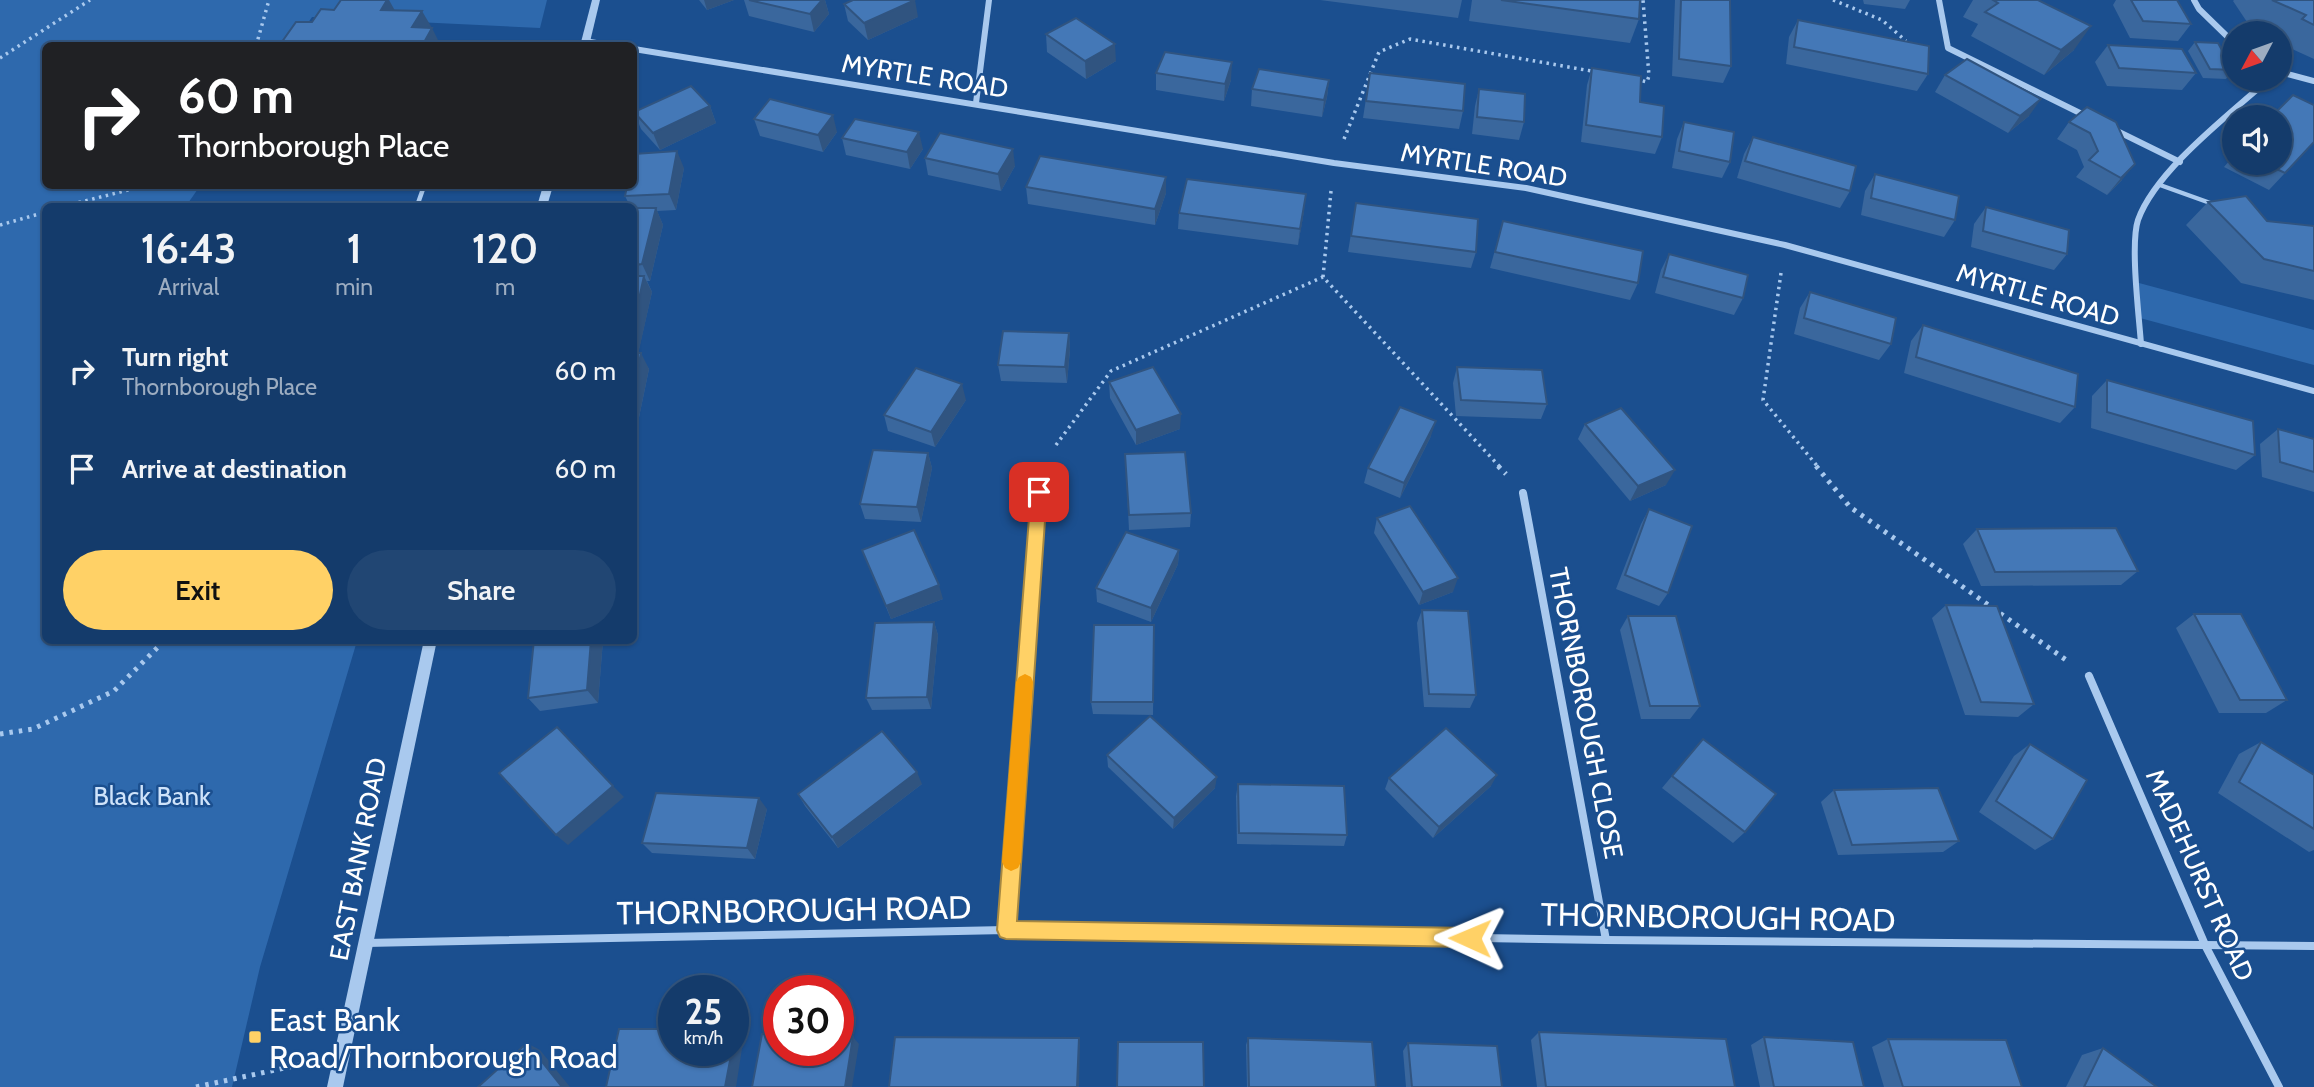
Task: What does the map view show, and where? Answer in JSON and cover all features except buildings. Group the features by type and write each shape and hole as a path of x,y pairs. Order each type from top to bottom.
{"street":[{"path":"585,42 596,0"},
{"path":"976,103 989,0"},
{"path":"1939,0 1948,48 2095,120"},
{"path":"2194,0 2199,9 2222,31"},
{"name":"MYRTLE ROAD","path":"637,49 1334,163 1527,188 1785,245 2314,391"},
{"path":"2292,75 2314,81"},
{"path":"2141,344 2137,222 2160,185 2180,162 2256,91"},
{"path":"2107,126 2180,162"},
{"path":"1006,930 1041,466"},
{"name":"THORNBOROUGH CLOSE","path":"1523,493 1606,940"},
{"name":"EAST BANK ROAD","path":"335,1087 400,770 430,644"},
{"name":"MADEHURST ROAD","path":"2089,676 2206,947 2279,1087"},
{"name":"THORNBOROUGH ROAD","path":"366,943 1006,930 1606,940 2314,946"}],"lane":[{"path":"2160,185 2223,208"},
{"path":"418,203 423,189"}],"path":[{"path":"0,58 90,0"},
{"path":"257,42 270,0"},
{"path":"1634,79 1647,82 1650,76 1643,0"},
{"path":"1833,0 1859,8 1893,25 1906,41"},
{"path":"1523,493 1323,277 1334,163 1379,52 1410,39 1598,72"},
{"path":"77,203 132,189"},
{"path":"0,225 42,213"},
{"path":"1785,245 1763,400 1850,507 2089,676"},
{"path":"1041,466 1111,371 1323,277"},
{"path":"0,734 33,729 114,691 161,644"},
{"path":"196,1087 341,1057"}],"green space":[{"name":"Black Bank","path":"0,0 547,0 540,28 312,17 295,42 42,42 42,189 198,189 188,203 42,203 42,644 356,644 260,967 232,1087 0,1087"},
{"path":"2139,283 2314,330 2314,365 2140,318"}],"slow traffic":[{"path":"1011,862 1025,682"}],"place":[{"name":"East Bank Road/Thornborough Road","path":"255,1037"}],"route":[{"path":"1039,492 1006,930 1470,938"}]}
